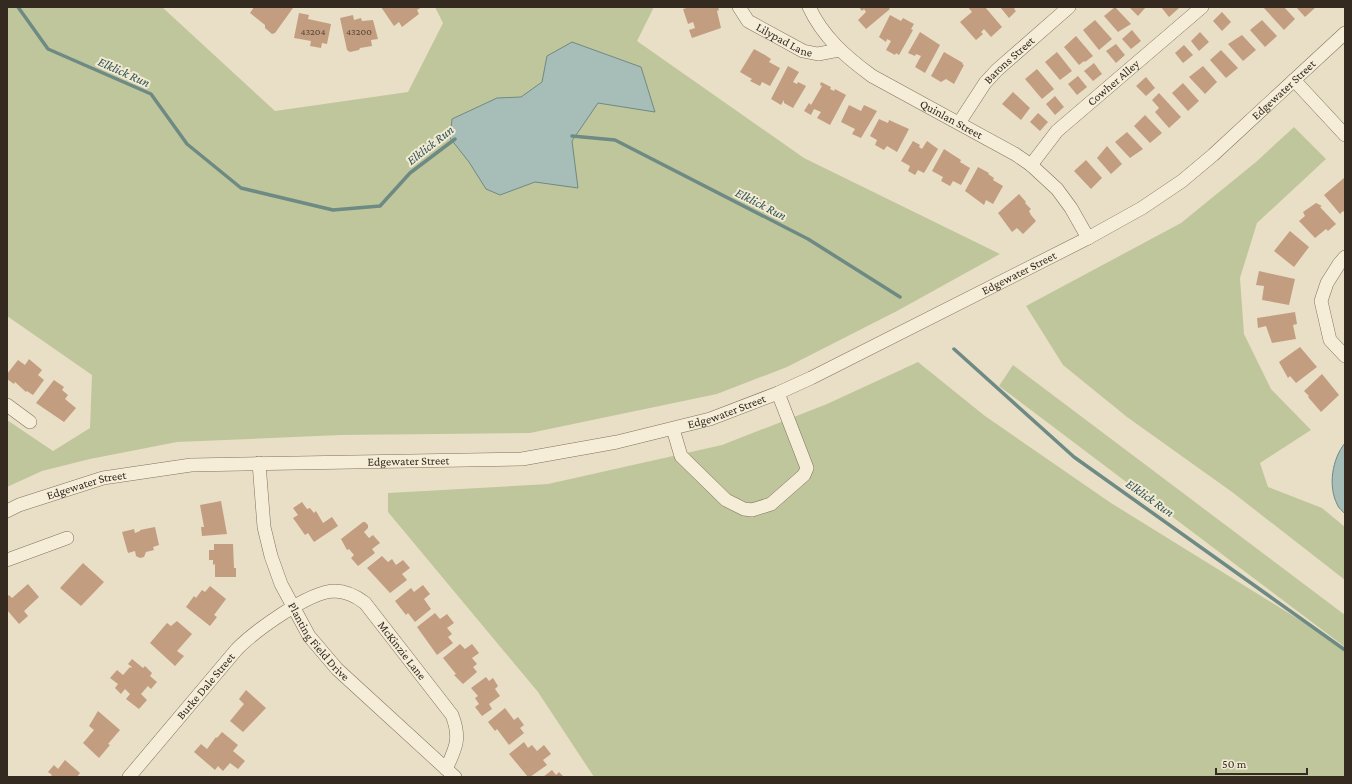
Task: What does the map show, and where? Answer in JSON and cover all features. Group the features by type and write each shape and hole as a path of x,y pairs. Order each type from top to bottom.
{"street":[{"name":"Lilypad Lane","path":"740,7 748,21 803,51 818,54 839,50"},
{"name":"Quinlan Street","path":"809,7 825,33 839,50 872,76 959,123 1031,165 1057,189 1071,208 1088,238"},
{"name":"Barons Street","path":"959,123 985,83 997,70 1069,7"},
{"name":"Cowher Alley","path":"1031,165 1057,131 1202,7"},
{"name":"Edgewater Street","path":"7,511 19,505 103,478 191,464 435,462 522,459 617,442 710,419 778,394 811,378 1088,238 1142,208 1182,181 1213,155 1345,33"},
{"path":"1294,80 1345,135"},
{"path":"1345,257 1327,283 1321,301 1330,340 1345,356"},
{"path":"673,429 681,456 726,500 744,509 752,510 762,508 771,504 804,475 807,468 778,394"},
{"path":"7,405 30,422"},
{"name":"Planting Field Drive","path":"260,463 264,526 276,570 293,608 309,636 338,669 450,773"},
{"path":"7,560 67,538"},
{"name":"McKinzie Lane","path":"293,608 316,596 334,591 344,592 355,596 365,603 452,715 456,726 457,738 450,773"},
{"name":"Burke Dale Street","path":"129,777 237,649 268,622 293,608"}],"green space":[{"path":"7,7 162,7 275,111 408,92 443,23 435,7 654,7 637,41 804,158 1000,254 897,311 787,367 717,394 530,433 341,435 177,442 90,459 42,471 7,487 7,420 53,451 90,428 92,375 7,316"},
{"path":"1294,127 1326,159 1257,223 1240,278 1244,334 1271,389 1311,430 1260,463 1268,487 1322,508 1345,527 1345,580 1232,492 1127,417 1063,365 1026,306 1181,223 1256,162"},
{"path":"918,362 985,416 1111,503 1345,648 1345,777 594,777 538,692 388,512 388,493 548,484 722,445 827,404"},
{"path":"1013,365 1345,615 1345,647 999,386"}],"water":[{"path":"572,42 641,67 655,112 598,103 572,141 578,188 535,182 500,195 486,189 469,162 450,138 452,119 497,98 521,97 542,82 547,56"},
{"path":"1345,443 1345,514 1339,508 1334,497 1332,481 1334,465"}],"building":[{"path":"254,7 293,8 275,33 272,34 265,28 265,25 250,13"},
{"path":"381,7 422,7 417,10 419,14 402,27 399,22 394,26"},
{"path":"690,7 718,7 719,10 717,11 721,28 692,38 689,30 695,28 693,22 688,24 683,9"},
{"path":"859,7 888,7 890,9 866,29 858,20 866,12 864,9 862,11"},
{"path":"968,7 985,7 1002,27 991,37 984,29 981,32 983,34 976,40 960,22 972,12"},
{"path":"1000,7 1016,7 1014,9 1016,11 1009,18"},
{"path":"1115,7 1131,24 1118,32 1104,16"},
{"path":"1129,7 1146,7 1138,16"},
{"path":"1161,7 1177,7 1179,8 1169,17"},
{"path":"1263,7 1284,7 1295,19 1284,30"},
{"path":"1296,7 1316,7 1305,17"},
{"path":"1222,12 1231,22 1222,31 1213,21"},
{"path":"299,13 309,15 308,19 331,24 327,44 322,43 321,48 310,46 311,41 294,38"},
{"path":"353,15 354,20 361,18 362,21 373,20 378,39 371,40 372,46 360,48 359,50 350,52 347,50 340,18"},
{"path":"890,15 901,21 903,18 914,24 911,29 913,30 899,55 896,53 895,55 886,50 891,41 887,39 886,42 879,37"},
{"path":"1095,20 1112,39 1099,50 1083,30"},
{"path":"1262,20 1277,36 1265,47 1250,30"},
{"path":"1132,30 1141,41 1131,49 1122,39"},
{"path":"920,32 940,45 925,73 915,67 921,56 916,54 915,56 908,53"},
{"path":"1200,32 1209,42 1199,51 1191,41"},
{"path":"1242,35 1256,50 1243,61 1228,44"},
{"path":"1076,36 1093,56 1079,65 1064,47"},
{"path":"1116,44 1125,55 1116,63 1106,51"},
{"path":"1184,45 1193,55 1183,63 1175,53"},
{"path":"754,49 771,59 769,62 780,68 770,86 762,82 760,86 750,81 752,79 740,72"},
{"path":"1221,50 1238,68 1226,78 1210,60"},
{"path":"944,52 964,65 954,84 946,79 941,82 931,76"},
{"path":"1057,52 1072,71 1060,80 1045,62"},
{"path":"1094,63 1102,74 1093,81 1084,71"},
{"path":"788,66 799,72 793,82 797,84 798,82 806,86 793,108 784,103 784,100 781,105 771,99"},
{"path":"1203,66 1217,82 1205,94 1189,77"},
{"path":"1037,69 1054,89 1042,99 1025,79"},
{"path":"1078,76 1087,87 1077,95 1068,84"},
{"path":"1146,77 1155,88 1146,96 1136,86"},
{"path":"821,82 831,87 830,89 834,91 835,89 846,95 830,125 817,118 821,112 814,109 811,115 804,111 809,103 811,105 822,86 820,85"},
{"path":"1183,83 1199,101 1188,111 1172,93"},
{"path":"1013,92 1030,108 1021,120 1002,104"},
{"path":"1159,93 1181,117 1169,128 1155,112 1159,108 1152,100"},
{"path":"1055,96 1064,107 1055,115 1046,104"},
{"path":"849,105 861,111 864,105 877,111 861,138 852,134 855,129 841,122"},
{"path":"1038,113 1048,122 1040,131 1030,122"},
{"path":"1145,115 1162,133 1150,143 1134,126"},
{"path":"879,119 888,123 889,120 909,129 897,152 887,146 884,150 875,145 877,140 870,136"},
{"path":"1127,132 1143,149 1130,158 1115,142"},
{"path":"913,141 920,145 919,147 922,149 927,141 938,149 924,173 918,170 915,175 908,171 910,166 901,161"},
{"path":"1107,146 1122,164 1111,174 1097,158"},
{"path":"944,149 970,168 961,185 953,181 950,186 941,181 943,177 932,171"},
{"path":"1086,160 1102,178 1091,189 1074,171"},
{"path":"978,167 989,173 988,174 994,178 993,180 1003,186 993,204 986,200 984,205 965,191"},
{"path":"1344,178 1345,213 1343,211 1340,214 1324,195"},
{"path":"1019,194 1031,209 1029,211 1036,221 1023,234 1017,228 1012,232 998,213"},
{"path":"1316,203 1322,206 1320,207 1336,224 1328,231 1326,229 1315,238 1299,221 1305,216 1303,212"},
{"path":"1290,231 1309,247 1294,267 1274,251"},
{"path":"1259,271 1295,279 1289,305 1262,300 1264,286 1256,285"},
{"path":"1295,312 1297,324 1293,325 1296,339 1272,343 1266,326 1258,328 1257,318"},
{"path":"1300,347 1317,367 1296,383 1290,376 1288,378 1279,362"},
{"path":"29,359 42,370 38,375 44,380 33,395 27,391 26,392 15,382 14,384 7,379 7,374 18,360 25,365"},
{"path":"1322,374 1339,395 1321,412 1304,391"},
{"path":"54,380 64,387 62,390 68,395 65,399 76,408 64,422 36,403"},
{"path":"221,501 227,534 202,536 201,527 204,527 200,505"},
{"path":"302,502 307,509 310,508 314,513 316,511 323,523 332,517 338,526 314,542 308,533 305,535 293,518 298,515 293,508"},
{"path":"363,522 368,525 368,528 364,532 369,538 373,535 380,543 372,549 375,553 358,566 351,558 354,555 349,549 347,550 341,539"},
{"path":"155,527 159,545 153,547 154,550 146,552 144,557 140,558 136,556 135,551 128,553 122,532 134,529 135,533 140,530"},
{"path":"214,544 233,544 236,577 215,577 215,564 213,565 213,560 209,560 209,550 214,550"},
{"path":"382,556 388,562 392,559 396,565 403,560 410,568 402,574 407,580 390,593 367,568"},
{"path":"83,563 104,582 81,606 60,588"},
{"path":"28,584 39,597 24,611 28,616 19,624 7,610 7,597 9,595 12,598"},
{"path":"423,585 430,594 424,599 431,609 415,622 408,613 406,615 395,601 411,588 414,592"},
{"path":"210,586 226,599 214,615 217,617 210,626 186,607 194,596 196,598 202,590 205,592"},
{"path":"435,613 440,619 447,614 454,623 447,628 452,634 448,637 453,643 437,655 417,627"},
{"path":"177,621 192,634 177,651 184,656 175,666 150,643 167,623 171,626"},
{"path":"460,644 465,649 472,644 479,653 472,658 477,664 473,667 477,672 463,684 454,675 456,674 443,658"},
{"path":"132,659 143,668 145,666 152,673 150,676 157,682 151,689 148,686 141,694 147,700 139,709 126,699 130,694 125,689 121,694 115,688 118,684 110,678 117,670 123,675 130,667 132,667 128,664"},
{"path":"486,677 489,681 493,678 498,686 495,689 500,696 489,704 492,709 482,716 475,707 479,704 475,698 478,696 471,688"},
{"path":"246,690 266,708 243,732 230,721 244,704 239,699"},
{"path":"505,708 514,720 518,717 524,725 520,728 524,733 509,745 497,729 495,731 488,722"},
{"path":"98,711 120,730 99,758 83,743 94,730 89,726"},
{"path":"222,732 238,745 233,751 245,761 238,769 230,763 223,771 218,766 215,770 194,752 201,744 207,749"},
{"path":"524,742 528,748 532,745 537,751 544,745 551,754 543,760 547,765 530,777 528,777 509,754"},
{"path":"65,760 80,773 77,777 50,777 52,775 48,772 54,765 58,769"},
{"path":"552,770 556,775 559,772 564,777 543,777"}],"waterway":[{"name":"Elklick Run","path":"18,7 48,49 151,94 187,144 241,188 333,210 380,206 410,173 455,139"},
{"name":"Elklick Run","path":"572,136 615,140 808,239 900,297"},
{"name":"Elklick Run","path":"954,349 1074,457 1345,650"}]}
